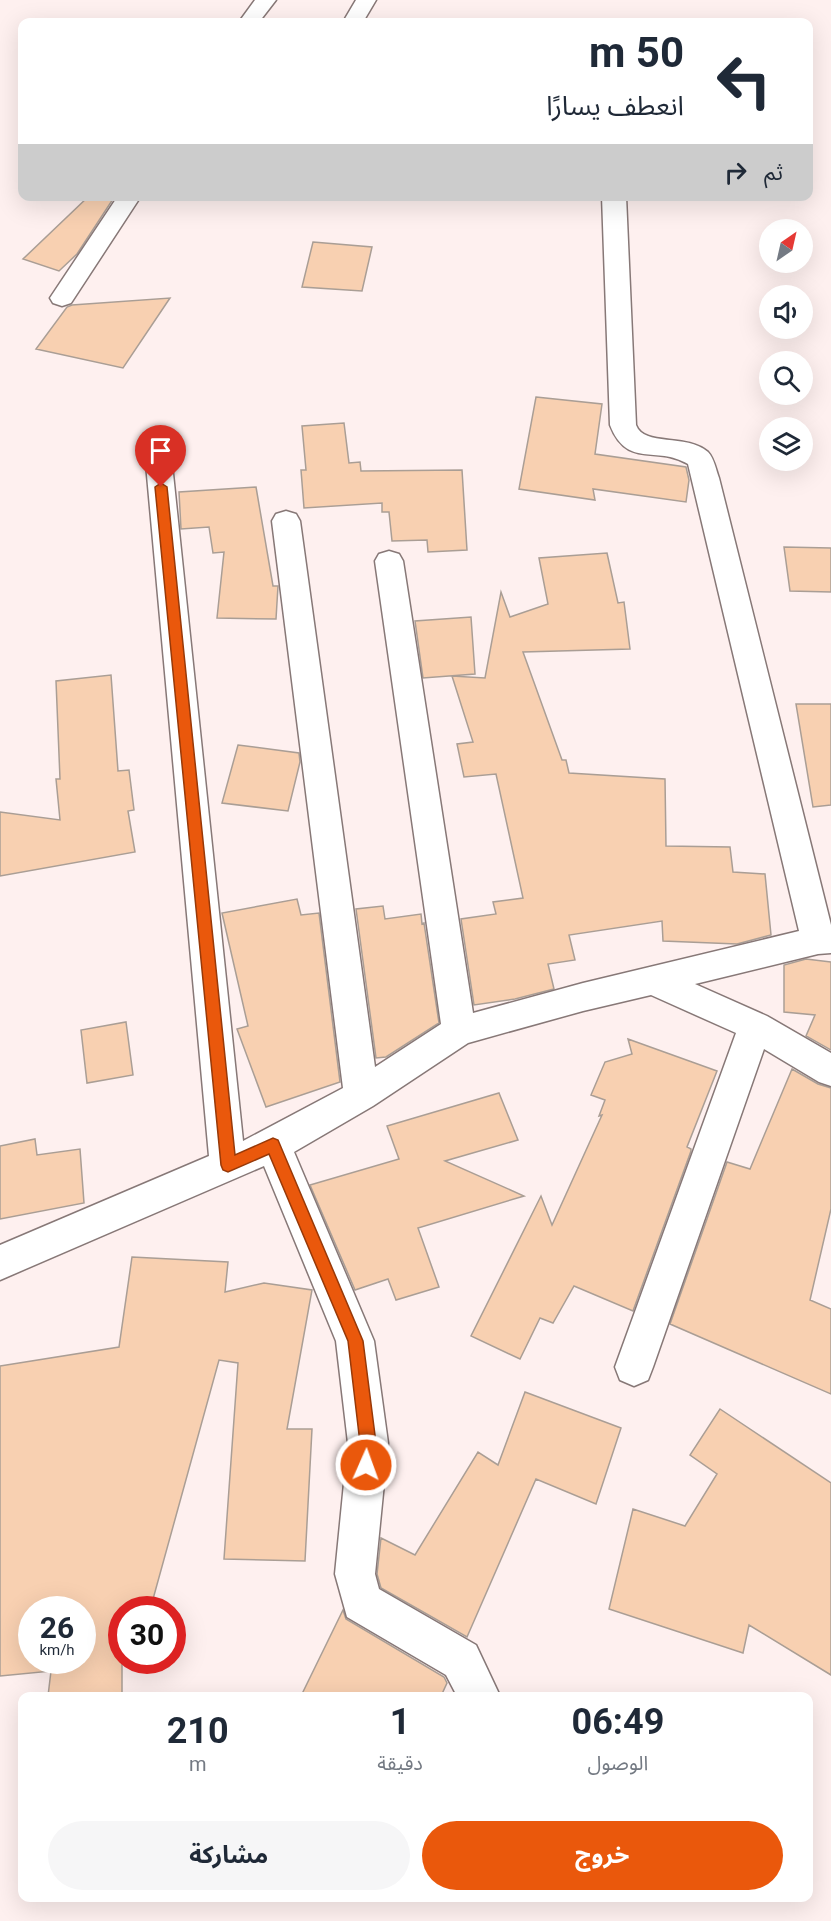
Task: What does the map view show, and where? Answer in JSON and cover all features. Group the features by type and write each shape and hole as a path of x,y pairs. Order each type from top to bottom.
{"street":[{"path":"252,18 266,0"},
{"path":"355,18 366,0"},
{"path":"62,298 127,201"},
{"path":"0,1263 273,1145 361,1095 459,1031 652,980 824,939 703,469 699,459 682,449 640,445 628,438 624,425 614,201"},
{"path":"159,464 228,1165"},
{"path":"286,521 361,1095"},
{"path":"389,561 459,1031"},
{"path":"652,980 755,1026 831,1071"},
{"path":"634,1367 755,1026"},
{"path":"273,1145 355,1341 368,1443 356,1574 362,1602 461,1660 477,1692"}],"building":[{"path":"84,201 112,201 77,254 59,271 23,259"},
{"path":"313,242 372,247 362,291 302,287"},
{"path":"170,298 123,368 36,349 67,307 72,305"},
{"path":"536,397 602,404 595,454 686,467 689,480 686,502 593,489 595,500 519,489"},
{"path":"344,423 349,463 360,462 361,471 462,470 467,550 428,552 427,540 392,541 389,512 382,512 382,503 304,508 301,470 306,470 302,426"},
{"path":"256,487 273,586 278,586 276,619 217,618 224,552 213,553 209,527 181,529 179,492"},
{"path":"784,547 831,548 831,592 790,591"},
{"path":"607,553 618,603 624,602 630,649 523,652 562,760 566,760 569,773 665,779 666,846 730,847 733,872 765,874 771,935 737,944 663,941 662,921 569,935 575,960 548,964 554,989 515,999 474,1005 461,919 496,914 493,902 523,898 496,774 464,777 457,744 473,742 452,676 485,678 501,592 510,617 548,604 539,558"},
{"path":"471,617 475,674 423,678 415,621"},
{"path":"111,675 118,771 129,770 134,810 128,811 135,852 0,876 0,812 60,820 56,779 60,779 56,681"},
{"path":"796,704 831,704 831,805 813,807"},
{"path":"238,745 299,753 300,762 288,811 222,803"},
{"path":"297,899 301,915 319,913 340,1082 266,1107 237,1029 248,1026 222,913"},
{"path":"383,906 385,919 421,914 439,1023 386,1057 376,1058 356,909"},
{"path":"806,959 831,962 831,1050 806,1036 815,1015 784,1012 784,965"},
{"path":"126,1022 133,1075 87,1083 81,1030"},
{"path":"628,1039 717,1071 687,1147 691,1151 633,1311 574,1286 553,1323 540,1318 520,1359 471,1336 541,1196 552,1225 602,1115 599,1116 605,1100 591,1095 605,1062 632,1054"},
{"path":"792,1069 818,1084 831,1088 831,1209 810,1300 831,1309 831,1394 670,1324 727,1162 750,1169"},
{"path":"499,1093 518,1140 445,1161 524,1196 418,1228 439,1287 396,1300 388,1279 355,1290 310,1185 399,1159 387,1126"},
{"path":"35,1139 37,1155 80,1149 84,1203 0,1219 0,1146"},
{"path":"132,1257 228,1262 225,1292 264,1283 312,1290 287,1429 312,1429 305,1561 224,1559 238,1363 219,1360 154,1596 108,1596 108,1674 122,1674 122,1692 48,1692 51,1674 96,1674 96,1596 18,1596 18,1674 20,1674 0,1676 0,1366 119,1347"},
{"path":"525,1392 621,1428 596,1504 536,1479 467,1637 381,1588 377,1574 381,1538 415,1555 478,1452 498,1465"},
{"path":"720,1409 831,1483 831,1675 749,1625 743,1653 609,1609 633,1509 685,1526 717,1474 690,1455"},
{"path":"343,1610 346,1619 444,1677 447,1683 443,1692 303,1692"}],"route":[{"path":"161,487 228,1165 273,1145 355,1341 368,1443 366,1465"}]}
